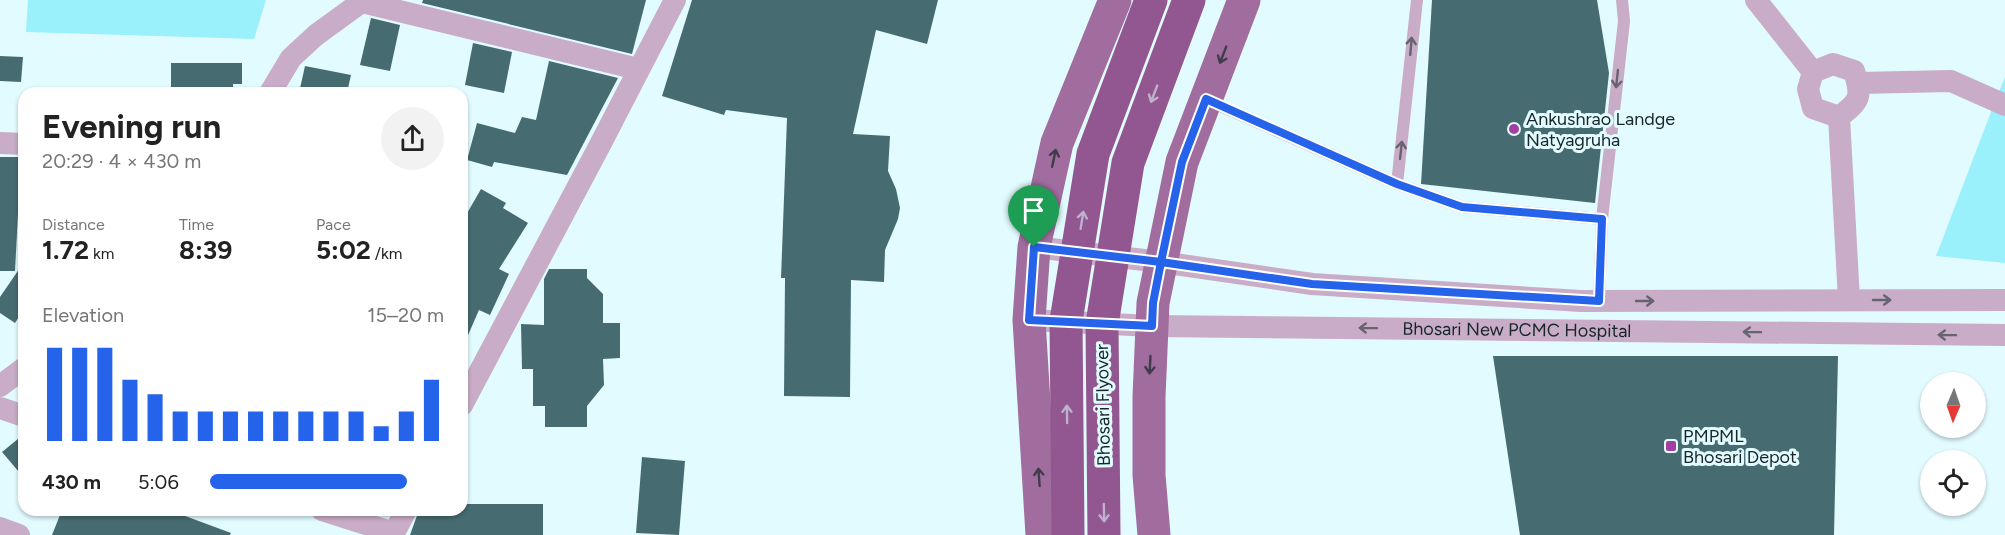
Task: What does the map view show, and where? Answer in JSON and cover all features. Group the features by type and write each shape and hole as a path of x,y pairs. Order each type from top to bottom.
{"highway":[{"name":"Bhosari Flyover","path":"1068,535 1066,321 1093,154 1151,0"},
{"name":"Bhosari Flyover","path":"1104,535 1102,324 1128,163 1189,0"}],"main road":[{"path":"1042,535 1029,320 1034,247 1057,143 1115,0"},
{"path":"1154,535 1149,464 1153,303 1182,162 1244,0"}],"street":[{"path":"468,394 675,0"},
{"path":"1756,0 1813,72"},
{"path":"274,87 291,58 316,35 363,1 638,69"},
{"path":"1813,72 1833,64 1854,71 1860,90 1856,105 1839,117"},
{"path":"1813,72 1808,89 1814,108 1839,117"},
{"path":"1858,83 1951,81 2005,105"},
{"path":"1839,117 1849,300"},
{"path":"0,143 18,144"},
{"name":"Bhosari New PCMC Hospital","path":"1034,247 1161,262 1312,284 1599,301 2005,300"},
{"name":"Bhosari New PCMC Hospital","path":"1029,320 1152,326 2005,335"},
{"path":"0,363 18,367"},
{"path":"0,386 18,372"},
{"path":"0,408 18,414"},
{"path":"340,516 393,534 403,516"},
{"path":"0,528 19,535"}],"lane":[{"path":"1397,184 1417,0"},
{"path":"1599,301 1602,219 1624,21 1622,0"},
{"path":"1206,99 1397,184 1462,207 1602,219"}],"shaded area":[{"path":"28,0 266,0 254,39 26,32"},
{"path":"2005,77 2005,263 1936,256 1996,99"}],"building":[{"path":"423,0 646,0 632,54 422,3"},
{"path":"692,0 938,0 927,44 876,30 853,134 890,136 888,171 896,189 900,208 898,219 885,250 884,282 851,280 850,397 784,396 785,278 781,278 787,118 726,110 724,115 662,96"},
{"name":"Ankushrao Landge Natyagruha","path":"1432,0 1597,0 1609,73 1595,203 1421,184"},
{"path":"371,18 400,25 390,71 360,65"},
{"path":"473,43 512,52 504,93 465,85"},
{"path":"0,56 23,57 21,82 0,81"},
{"path":"549,61 618,78 567,175 494,162 492,167 468,160 477,123 515,133 522,117 536,120"},
{"path":"171,63 242,63 242,84 233,84 233,87 171,87"},
{"path":"305,66 351,75 348,87 300,87"},
{"path":"0,157 18,157 15,271 0,271"},
{"path":"481,189 506,203 503,208 528,223 499,269 509,274 490,315 479,310 468,335 468,212"},
{"path":"549,269 587,269 587,278 603,294 603,323 620,323 620,358 603,359 604,385 587,406 587,427 545,427 545,406 533,406 533,369 522,369 521,324 544,325 544,279"},
{"path":"18,271 18,318 15,323 0,313 0,297"},
{"name":"PMPML Bhosari Depot","path":"1493,356 1838,356 1834,535 1520,535"},
{"path":"18,439 18,471 2,452"},
{"path":"642,457 685,461 679,535 636,533"},
{"path":"468,504 543,504 543,535 410,535 417,516 468,516"},
{"path":"60,516 185,516 231,533 230,535 52,535"}],"place":[{"name":"Ankushrao Landge Natyagruha","path":"1514,129"},
{"name":"PMPML Bhosari Depot","path":"1671,446"}],"route":[{"path":"1034,247 1029,320 1152,326 1153,303 1161,262 1312,284 1599,301 1602,219 1462,207 1397,184 1206,99 1182,162 1161,262 1034,247"}]}
